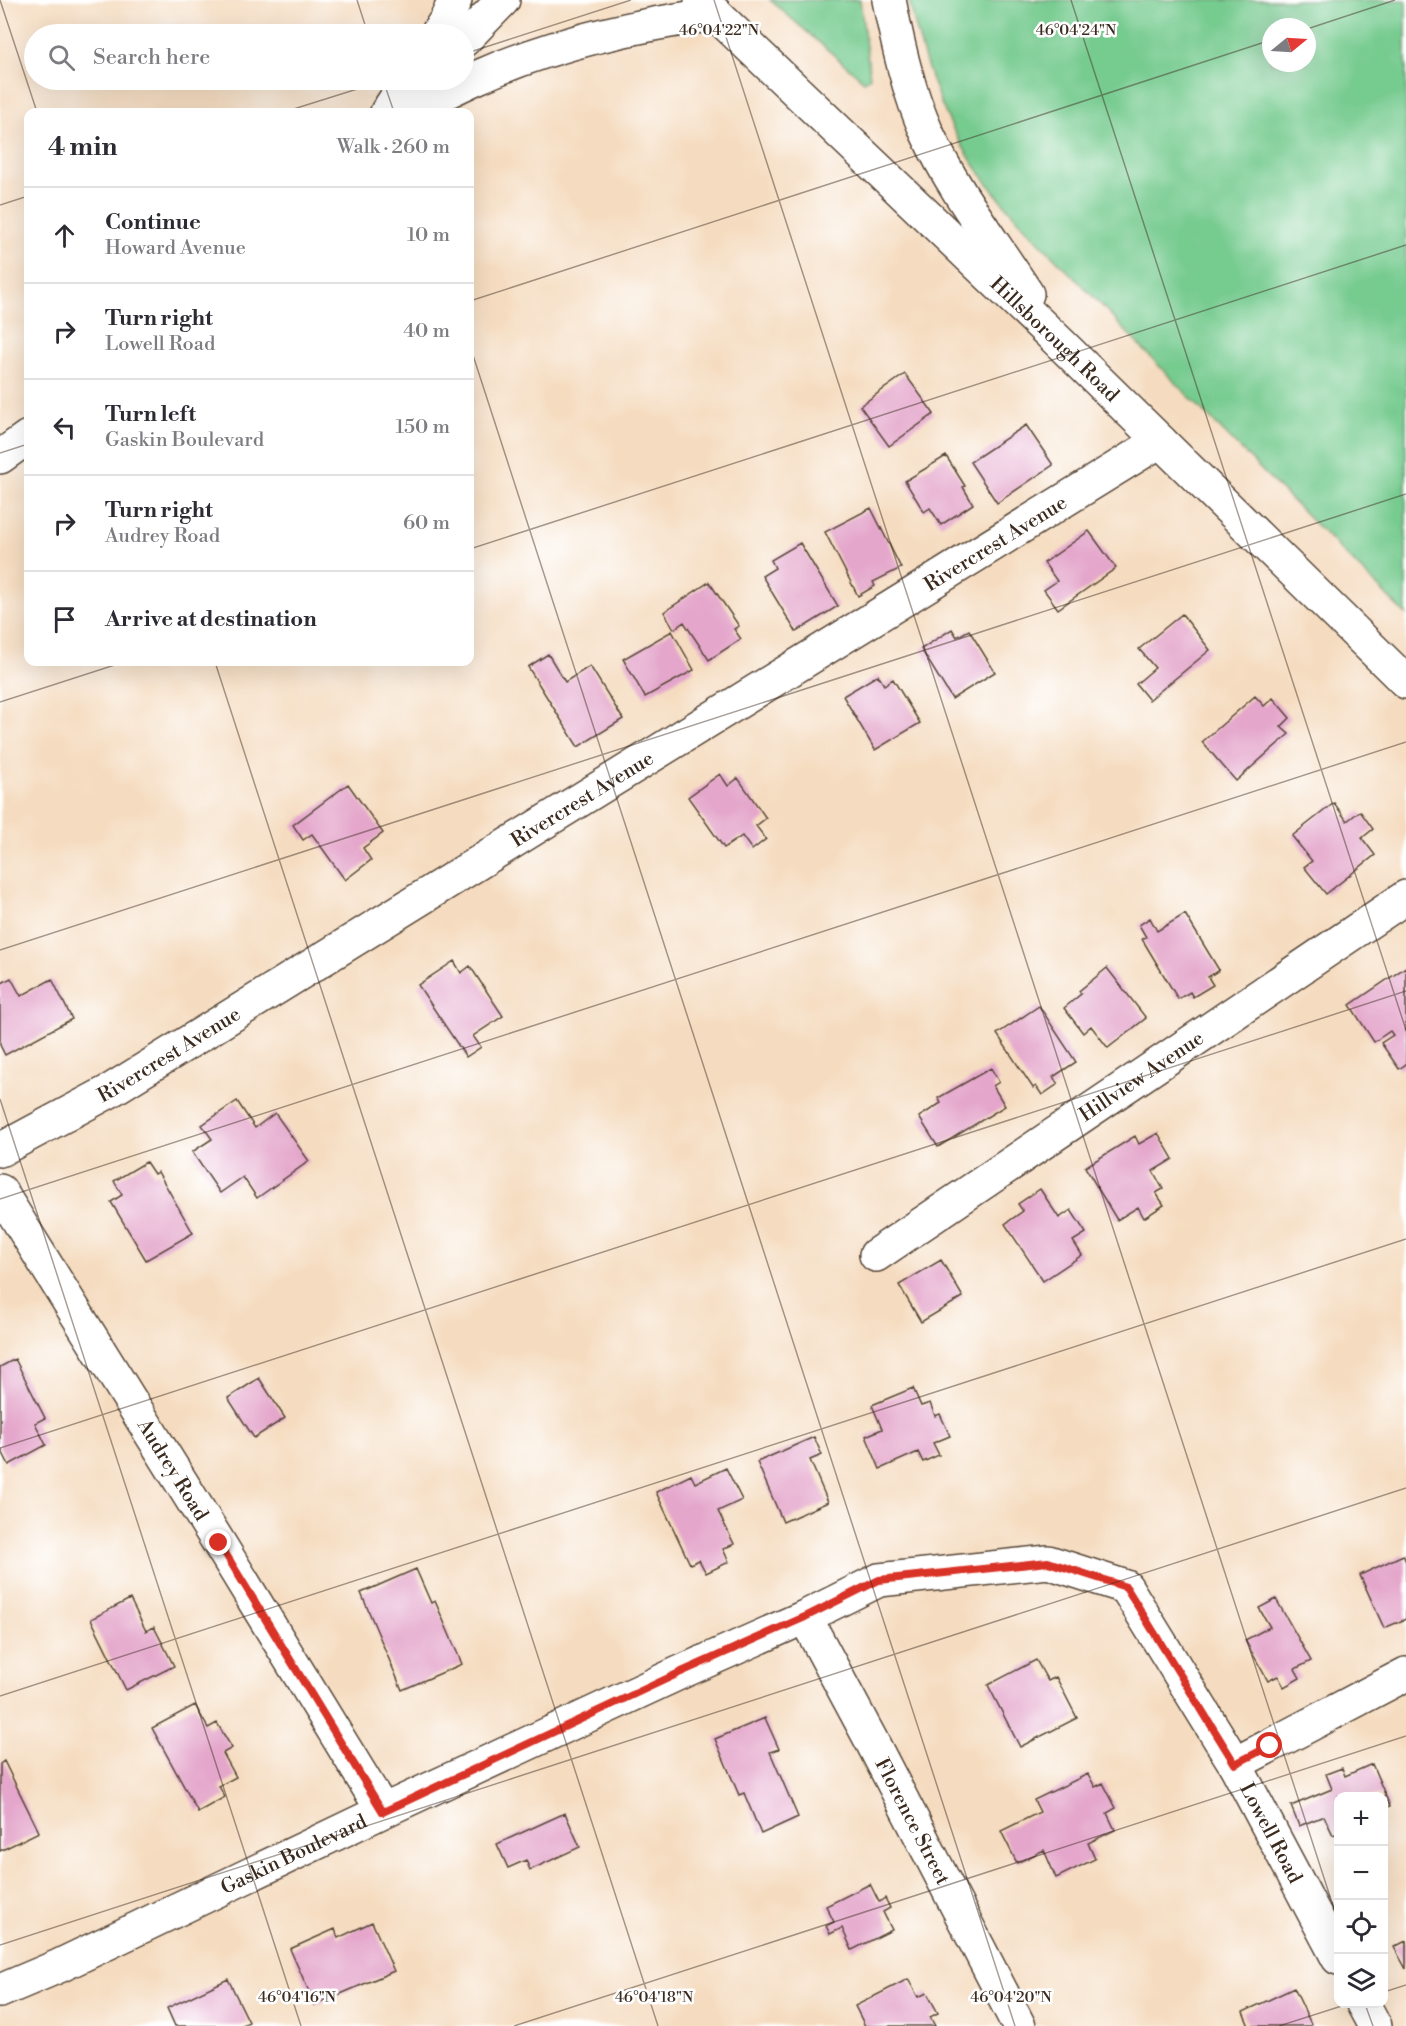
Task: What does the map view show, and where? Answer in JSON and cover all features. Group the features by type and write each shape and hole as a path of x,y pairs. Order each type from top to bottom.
{"street":[{"path":"443,24 454,0"},
{"path":"474,30 503,0"},
{"path":"889,0 913,96 927,133 950,177 1060,343"},
{"path":"474,79 546,51 708,7"},
{"name":"Hillsborough Road","path":"708,7 1060,343 1406,682"},
{"path":"391,108 402,90"},
{"path":"393,108 413,90"},
{"path":"412,108 450,90"},
{"path":"0,457 24,440"},
{"name":"Rivercrest Avenue","path":"0,1150 108,1092 1160,441"},
{"name":"Hillview Avenue","path":"876,1255 1406,897"},
{"name":"Audrey Road","path":"0,1191 383,1812"},
{"name":"Gaskin Boulevard","path":"0,1991 59,1966 668,1678 805,1617 879,1580 1048,1562 1126,1587"},
{"name":"Lowell Road","path":"1126,1587 1235,1764 1336,1954"},
{"name":"Florence Street","path":"805,1617 1019,2026"},
{"path":"1235,1764 1406,1674"},
{"path":"1365,2008 1375,2026"}],"green space":[{"path":"770,0 860,0 870,77 864,81"},
{"path":"909,0 1406,0 1406,615 1178,386 1001,200 971,160 960,141 941,103 926,62"}],"building":[{"path":"905,374 934,414 889,446 860,406"},
{"path":"1026,425 1053,465 997,503 970,462"},
{"path":"946,456 965,486 963,487 973,504 941,525 930,508 924,512 905,481"},
{"path":"871,508 901,568 873,582 875,586 858,596 825,532"},
{"path":"1089,531 1116,568 1058,609 1044,590 1057,581 1044,563"},
{"path":"800,543 838,606 796,632 762,576 775,568 771,560"},
{"path":"709,582 739,626 734,629 741,639 709,660 684,622 674,629 664,612"},
{"path":"1182,614 1210,650 1149,700 1136,684 1155,668 1139,649"},
{"path":"952,629 957,637 969,630 995,672 952,699 921,649"},
{"path":"672,631 694,670 645,697 623,659"},
{"path":"548,654 565,682 590,666 623,719 578,747 528,667"},
{"path":"878,675 884,685 893,679 920,723 875,750 843,696"},
{"path":"1255,696 1264,706 1273,698 1290,718 1281,727 1289,734 1236,781 1202,742"},
{"path":"720,774 728,786 738,778 766,818 756,826 766,839 752,850 742,836 724,848 688,797"},
{"path":"348,784 383,833 363,848 371,860 345,880 312,834 303,840 293,825"},
{"path":"1334,803 1347,821 1360,811 1373,829 1362,838 1375,855 1326,894 1304,867 1312,861 1292,836"},
{"path":"1185,914 1219,970 1208,977 1213,985 1193,997 1190,992 1178,999 1142,939 1146,937 1139,925 1150,918 1157,931"},
{"path":"454,961 461,973 470,966 503,1016 473,1036 481,1047 466,1057 418,985"},
{"path":"1406,967 1406,1064 1399,1069 1381,1043 1393,1035 1390,1031 1374,1042 1350,1005"},
{"path":"1107,968 1146,1018 1108,1048 1091,1026 1083,1033 1064,1008 1081,994 1079,991"},
{"path":"11,978 21,996 52,979 72,1019 5,1055 0,1045 0,984"},
{"path":"1039,1006 1076,1062 1053,1077 1058,1084 1042,1095 1036,1086 1033,1088 997,1034"},
{"path":"991,1068 999,1082 993,1086 1005,1106 938,1147 919,1117 941,1103 938,1098"},
{"path":"237,1101 255,1128 275,1113 309,1161 257,1198 243,1177 220,1193 192,1152 212,1139 202,1125"},
{"path":"1158,1133 1173,1159 1153,1171 1163,1189 1156,1193 1164,1205 1144,1218 1138,1207 1117,1220 1085,1167 1135,1136 1139,1144"},
{"path":"146,1162 154,1174 158,1172 193,1233 146,1260 111,1202 122,1195 114,1181"},
{"path":"1040,1189 1059,1218 1071,1210 1086,1233 1073,1241 1082,1255 1043,1281 1005,1224 1023,1211 1018,1204"},
{"path":"941,1260 963,1297 921,1322 899,1285"},
{"path":"15,1359 45,1418 35,1423 46,1445 9,1465 0,1447 0,1367"},
{"path":"259,1378 285,1418 254,1438 228,1398"},
{"path":"913,1388 921,1406 930,1403 935,1416 940,1414 950,1436 933,1443 939,1455 923,1462 918,1452 880,1469 866,1436 882,1429 872,1405"},
{"path":"814,1437 822,1455 810,1460 828,1502 783,1522 757,1462"},
{"path":"726,1468 742,1500 718,1511 734,1544 723,1549 729,1562 706,1573 699,1560 690,1564 656,1492 691,1475 695,1483"},
{"path":"1403,1555 1406,1562 1406,1619 1384,1628 1360,1575"},
{"path":"416,1569 431,1603 435,1601 462,1664 402,1690 361,1593"},
{"path":"130,1599 146,1631 154,1627 174,1666 126,1690 91,1619"},
{"path":"1276,1599 1311,1661 1295,1669 1300,1678 1284,1687 1278,1676 1268,1681 1245,1640 1270,1627 1259,1608"},
{"path":"1036,1660 1048,1681 1056,1677 1077,1718 1020,1747 988,1685"},
{"path":"195,1705 208,1728 217,1723 232,1748 223,1753 236,1777 219,1786 225,1797 198,1812 152,1728"},
{"path":"765,1718 779,1749 770,1752 798,1817 761,1834 744,1793 739,1795 715,1739"},
{"path":"4,1761 39,1832 0,1851 0,1764"},
{"path":"1372,1764 1384,1792 1334,1792 1333,1835 1324,1816 1299,1826 1291,1806 1332,1789 1326,1774 1342,1768 1345,1776"},
{"path":"1088,1774 1095,1787 1103,1783 1116,1808 1107,1813 1115,1830 1088,1843 1095,1859 1056,1878 1044,1850 1017,1863 1001,1831 1040,1812 1034,1800"},
{"path":"565,1813 580,1847 530,1870 526,1860 508,1868 497,1844"},
{"path":"870,1884 879,1902 885,1898 890,1908 883,1912 892,1930 852,1950 842,1928 830,1934 826,1926 834,1922 826,1906"},
{"path":"372,1922 394,1971 315,2005 290,1949 335,1929 338,1938"},
{"path":"1406,1941 1406,1969 1394,1947"},
{"path":"228,1979 249,2022 240,2026 175,2026 167,2008"},
{"path":"908,1979 918,1997 927,1993 938,2013 930,2017 935,2026 865,2026 855,2006"},
{"path":"1294,1988 1312,2026 1249,2026 1243,2012"}],"route":[{"path":"219,1543 383,1812 679,1673 805,1617 879,1580 1048,1562 1126,1587 1235,1764 1270,1746"}]}
